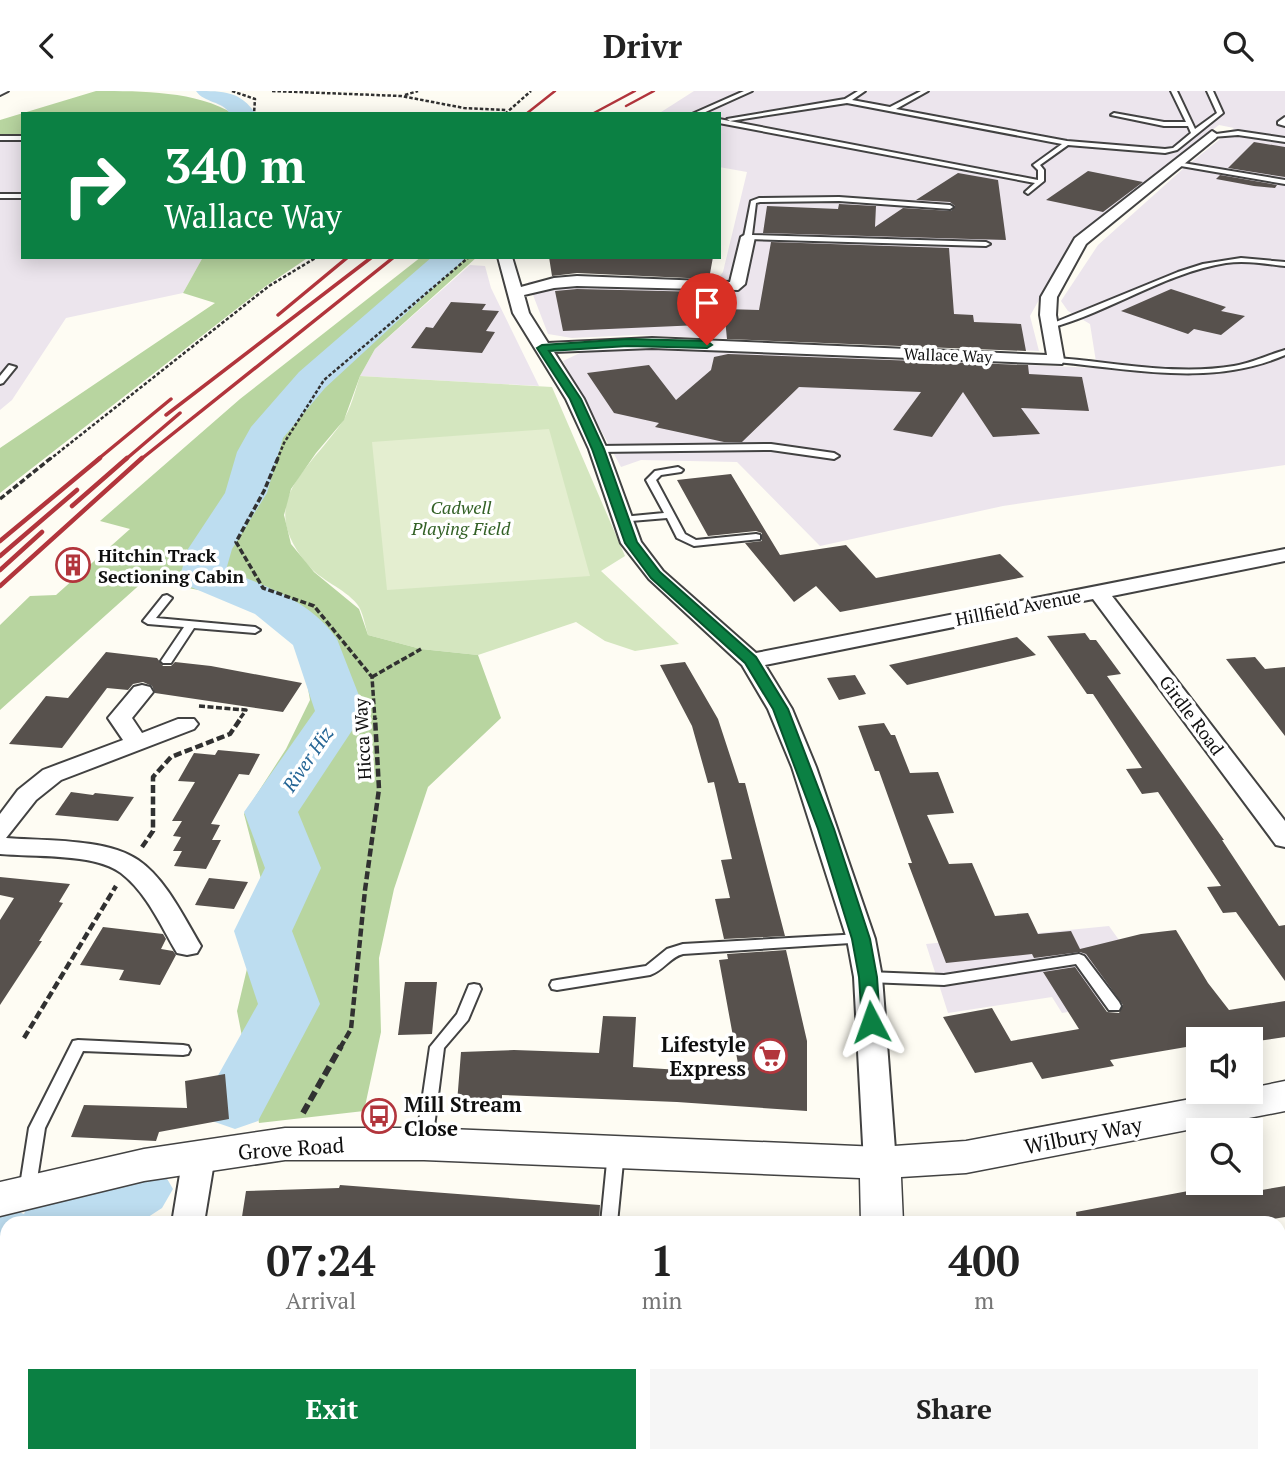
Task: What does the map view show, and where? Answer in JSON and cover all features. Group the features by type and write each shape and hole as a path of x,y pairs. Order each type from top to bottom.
{"street":[{"path":"1056,359 1049,297 1080,241 1212,135"},
{"path":"514,293 554,283 577,281 733,287 737,284 748,237"},
{"path":"506,259 522,313 575,399 598,449 631,543 656,575 751,660 780,709 804,767 861,939 868,977 882,1216"},
{"name":"Wallace Way","path":"542,348 661,343 1056,359"},
{"name":"Hillfield Avenue","path":"751,660 1285,555"},
{"name":"Girdle Road","path":"1098,590 1285,839"},
{"path":"137,743 120,718 142,692"},
{"path":"0,832 27,795 52,775 137,743 189,714"},
{"path":"0,846 106,856 129,865 144,881 187,946"},
{"name":"Wilbury Way","path":"880,1163 966,1157 1285,1096"},
{"name":"Grove Road","path":"14,1196 144,1165 285,1144 424,1144 880,1163"},
{"path":"189,1216 199,1156"}],"lane":[{"path":"700,112 749,91"},
{"path":"847,101 862,91"},
{"path":"889,110 925,91"},
{"path":"1174,91 1194,133"},
{"path":"721,121 847,101 1067,143 1082,142 1137,151 1166,151 1175,149 1220,113 1210,91"},
{"path":"1114,115 1164,124 1189,124"},
{"path":"721,121 1040,182"},
{"path":"1212,135 1238,133 1285,140"},
{"path":"0,138 21,138"},
{"path":"1028,192 1040,182 1041,170 1036,165 1067,143"},
{"path":"1177,163 1285,182"},
{"path":"0,196 21,196"},
{"path":"950,207 839,199 759,200 753,202 748,237 986,244"},
{"path":"1051,326 1080,318 1111,302 1203,266 1244,260 1285,264"},
{"path":"1056,359 1183,373 1243,367 1285,352"},
{"path":"0,381 12,367"},
{"path":"598,449 771,447 834,456"},
{"path":"678,470 658,473 651,480 681,536 694,543 756,537"},
{"path":"622,520 670,515"},
{"path":"167,599 148,621 255,630"},
{"path":"167,661 191,625"},
{"path":"557,985 650,970 671,952 683,949 861,939"},
{"path":"868,977 944,980 1079,959 1114,1006"},
{"path":"424,1144 437,1047 463,1016 474,989"},
{"path":"14,1196 37,1128 78,1045 183,1049"},
{"path":"610,1216 616,1152"}],"path":[{"path":"232,91 246,91"},
{"path":"232,91 255,99 254,112"},
{"path":"272,91 401,96 464,108 506,112 531,91"},
{"path":"401,96 418,91"},
{"path":"0,499 269,286 314,259"},
{"name":"Hicca Way","path":"285,1144 351,1029 365,890 379,789 372,677 314,606 263,588 236,543 264,491 284,443 324,380 467,259"},
{"path":"372,677 421,649"},
{"path":"24,1038 129,865 153,831 153,776 171,757 230,734 246,710 189,714"}],"shaded area":[{"path":"694,91 1285,91 1285,465 1003,506 820,546 737,462 641,460 621,467 563,361 582,352 642,349 1097,368 1090,324 1068,311 1061,301 1098,245 1184,168 1234,128 1219,125 1074,237 1030,316 1039,351 636,335 572,338 548,334 528,282 566,276 705,280 720,276 723,272 747,172 721,167 721,112 661,112"},
{"path":"0,137 21,138 21,259 202,259 183,293 66,318 12,400 0,410"},
{"path":"470,265 485,266 491,288 539,386 360,376 375,349"},
{"path":"1109,926 1159,996 1062,1013 1052,997 948,1013 926,944"}],"green space":[{"path":"96,91 168,94 203,101 230,112 26,112"},
{"path":"21,114 21,137 0,137 0,120"},
{"path":"202,259 306,259 266,286 0,493 0,448 215,303 183,293"},
{"path":"418,259 475,259 375,349 360,376 344,420 316,453 291,489 284,515 291,544 314,572 359,609 368,635 421,649 478,655 501,718 428,787 394,889 379,958 381,1032 364,1111 259,1123 237,1011 250,956 261,879 244,814 286,749 310,700 302,655 281,624 258,601 145,580 0,710 0,625 30,596 56,595 130,529 100,521 240,399"},
{"name":"Cadwell Playing Field","path":"360,376 552,387 625,556 601,571 679,644 635,651 605,641 576,622 478,655 421,649 368,635 357,604 307,564 292,542 286,522 286,505 292,488 345,417"},
{"path":"549,429 590,576 387,590 372,442"}],"building":[{"path":"1254,142 1285,147 1285,177 1228,168"},
{"path":"1088,171 1143,182 1103,212 1046,200"},
{"path":"958,173 998,180 1006,240 763,233 767,206 838,209 839,204 876,206 875,227 903,208 951,211 955,206 950,202 916,200"},
{"path":"1220,175 1277,185 1275,188 1254,186 1216,179"},
{"path":"771,242 949,248 954,314 973,315 974,322 1021,324 1026,351 727,339 724,309 759,310"},
{"path":"549,259 713,259 709,279 577,273 552,276"},
{"path":"577,289 706,292 700,325 563,331 555,291"},
{"path":"1171,289 1226,307 1221,311 1245,316 1221,335 1194,329 1188,334 1121,311"},
{"path":"451,302 486,304 482,310 499,311 486,331 495,332 482,353 411,348 426,327 433,328"},
{"path":"728,354 1028,365 1029,374 1082,377 1089,411 1021,408 1040,434 993,437 963,392 932,437 893,430 921,392 799,387 742,442 724,442 655,427 659,423 614,413 587,373 649,365 676,400 711,370 714,357"},
{"path":"731,474 780,555 846,545 876,578 1000,554 1024,577 840,612 816,586 794,602 745,543 762,541 762,533 756,531 708,536 677,480"},
{"path":"1085,633 1090,640 1096,640 1121,674 1107,676 1224,840 1279,926 1285,925 1285,981 1236,912 1223,913 1207,887 1221,886 1158,792 1142,794 1126,769 1142,768 1093,694 1087,694 1047,636"},
{"path":"1017,637 1036,655 907,685 889,665"},
{"path":"106,652 157,658 163,666 171,666 175,662 211,666 302,683 283,712 155,693 152,686 143,682 133,684 128,690 107,688 62,748 9,744 46,696 68,698"},
{"path":"1255,657 1265,669 1285,667 1285,736 1226,659"},
{"path":"685,662 718,719 739,783 745,783 785,936 724,939 715,899 730,898 721,860 732,859 714,782 708,783 692,726 660,665"},
{"path":"855,675 866,694 839,700 827,678"},
{"path":"884,723 891,735 895,735 910,773 938,772 954,813 927,815 949,864 972,863 995,916 1028,913 1038,934 1071,931 1080,949 1141,934 1176,930 1208,983 1229,1010 1285,1001 1285,1037 1263,1040 1263,1027 1186,1027 1186,1047 1110,1060 1114,1066 1042,1079 1032,1062 975,1073 943,1017 992,1008 1011,1041 1079,1029 1043,972 1075,967 1107,1012 1119,1013 1123,1005 1086,954 1080,952 1034,958 1032,954 946,963 908,863 912,863 879,771 875,771 858,726"},
{"path":"218,750 260,754 249,775 239,774 211,824 220,825 212,840 221,840 206,869 174,866 182,851 173,851 181,837 173,836 182,821 172,821 195,782 178,781 194,753 215,755"},
{"path":"71,792 134,797 118,821 55,815"},
{"path":"0,877 70,884 59,902 63,903 39,941 42,941 0,1005 0,920 14,898 0,895"},
{"path":"209,878 248,882 234,909 195,905"},
{"path":"103,927 163,934 166,939 161,949 173,951 176,955 160,985 119,980 124,970 80,965"},
{"path":"786,950 807,1041 807,1111 677,1102 502,1095 502,1102 457,1103 461,1052 514,1050 599,1053 603,1016 636,1017 633,1067 680,1070 680,1065 739,1069 719,960 728,959 727,954"},
{"path":"405,982 437,982 432,1034 398,1035"},
{"path":"225,1074 229,1119 159,1132 156,1141 71,1137 84,1105 187,1108 185,1081"},
{"path":"340,1185 600,1205 599,1216 242,1216 246,1191 339,1188"},
{"path":"1285,1186 1285,1216 1076,1216 1076,1212 1186,1191 1186,1195 1263,1195 1263,1190"}],"waterway":[{"name":"River Hiz","path":"208,91 237,103 242,112"},
{"name":"River Hiz","path":"235,1104 289,1004 263,931 293,868 271,812 340,711 314,639 271,604 202,576 210,549 246,493 257,452 265,435 312,380 449,259"},
{"name":"River Hiz","path":"80,1216 105,1209 138,1189"},
{"path":"104,1216 105,1209"}],"railway":[{"path":"529,112 555,91"},
{"path":"596,112 635,91"},
{"path":"626,106 654,91"},
{"path":"278,315 346,259"},
{"path":"166,415 369,259"},
{"path":"140,460 391,259"},
{"path":"97,460 171,399"},
{"path":"125,460 180,413"},
{"path":"0,541 100,458"},
{"path":"72,506 127,458"},
{"path":"0,586 142,458"},
{"path":"0,556 77,490"},
{"path":"0,570 42,532"}],"place":[{"name":"Hitchin Track Sectioning Cabin","path":"73,565"},
{"name":"Lifestyle Express","path":"770,1056"},
{"name":"Mill Stream Close","path":"379,1116"}],"route":[{"path":"707,345 628,343 542,348 575,399 598,449 631,543 673,592 751,660 780,709 826,829 861,939 868,977 871,1022"}]}
